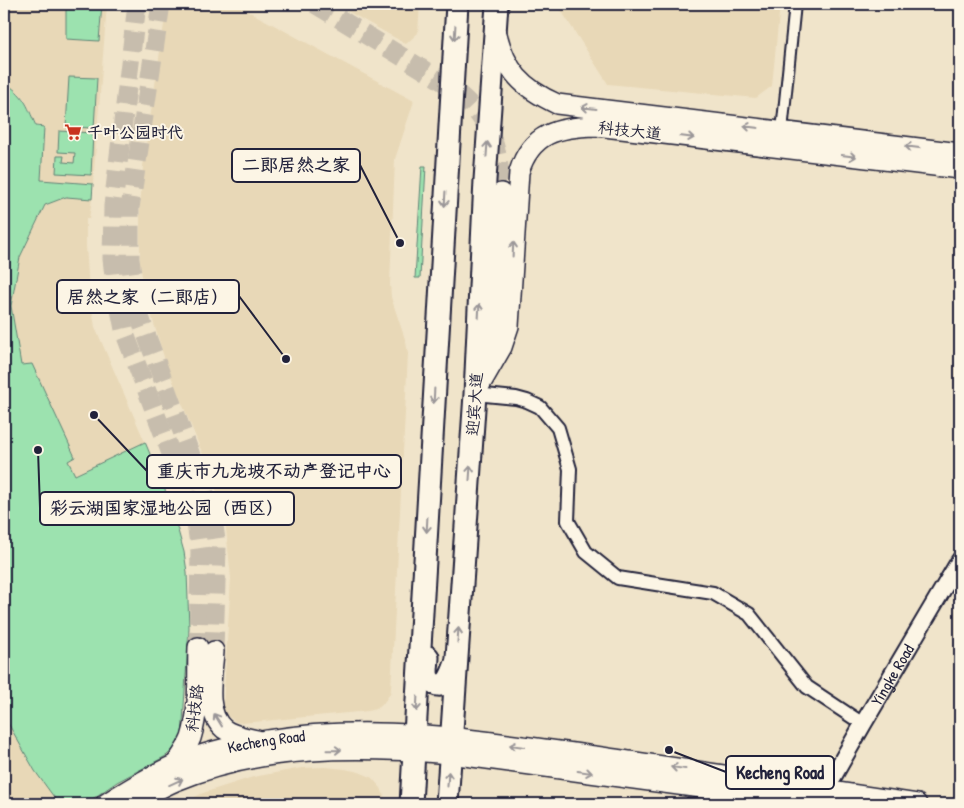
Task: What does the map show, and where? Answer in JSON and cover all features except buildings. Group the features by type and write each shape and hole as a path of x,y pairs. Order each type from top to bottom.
{"highway":[{"path":"411,804 457,4"},
{"name":"迎宾大道","path":"447,804 475,394 485,180 497,4"},
{"path":"426,555 431,590 427,674 429,680 435,685 446,683 451,677 456,661"}],"main road":[{"name":"科技大道","path":"495,28 502,52 512,73 535,93 556,104 960,153"},
{"name":"科技大道","path":"475,394 491,368 506,338 509,326 519,172 523,159 530,148 552,132 566,128 596,126 960,169"},
{"name":"科技大道","path":"491,368 501,193"},
{"name":"科技路","path":"174,765 187,747 192,731 206,649 211,696 216,718 228,732 260,741"},
{"name":"Kecheng Road","path":"105,804 174,765 212,752 260,741 352,732 823,797 916,804"},
{"name":"Kecheng Road","path":"132,804 175,782 221,765 249,759 309,751 415,742"}],"street":[{"path":"782,131 795,4"},
{"path":"475,394 516,398 527,401 540,407 558,428 570,469 568,521 586,552 618,578 713,593 749,614 807,687 862,724"},
{"name":"Yingke Road","path":"823,797 862,724 960,560"}],"shaded area":[{"name":"千叶公园时代","path":"4,4 107,4 93,184 41,180 44,127 36,126 25,100 4,82"},
{"path":"167,4 235,4 414,101 395,159 390,284 391,297 406,342 408,354 391,689 390,694 382,705 376,709 242,723 236,722 226,715 223,706 231,578 226,529 214,482 166,364 146,297 140,265 140,206 143,166"},
{"path":"335,4 420,4 418,33 406,44"},
{"path":"557,4 780,4 772,86 756,98 608,84"},
{"path":"66,197 92,199 89,219 86,219 86,245 89,291 95,327 145,442 75,475 68,461 75,457 21,365 11,306 20,257 45,205"},
{"path":"4,716 35,771 59,804 4,804"},
{"path":"325,767 359,772 371,777 381,788 387,804 180,804 203,793 253,777 302,768"}],"green space":[{"path":"66,4 102,4 99,41 66,39"},
{"path":"69,77 97,78 94,128 66,127"},
{"path":"4,82 21,96 36,126 44,127 41,180 93,184 92,199 66,197 45,205 20,257 11,306 21,365 32,364 75,457 68,461 75,475 145,442 170,502 184,552 187,572 189,628 182,737 175,748 166,756 117,782 85,804 59,804 35,771 4,716"},
{"path":"59,131 93,133 91,175 56,173 57,156 64,156 63,162 74,163 75,153 58,152"},
{"path":"422,166 426,166 420,278 415,278"}],"tunnel":[{"path":"137,4 113,206 112,259 125,334 195,516 200,551 198,647"},
{"path":"161,4 130,208 130,259 136,304 143,326 212,512 217,547 214,651"},
{"path":"315,4 439,79 468,102 479,114 493,141 500,173 501,193"}],"place":[{"name":"千叶公园时代","path":"73,132"},
{"name":"二郎居然之家","path":"400,243"},
{"name":"居然之家（二郎店）","path":"286,359"},
{"name":"重庆市九龙坡不动产登记中心","path":"94,415"},
{"name":"彩云湖国家湿地公园（西区）","path":"38,450"},
{"name":"Kecheng Road","path":"669,750"}]}
